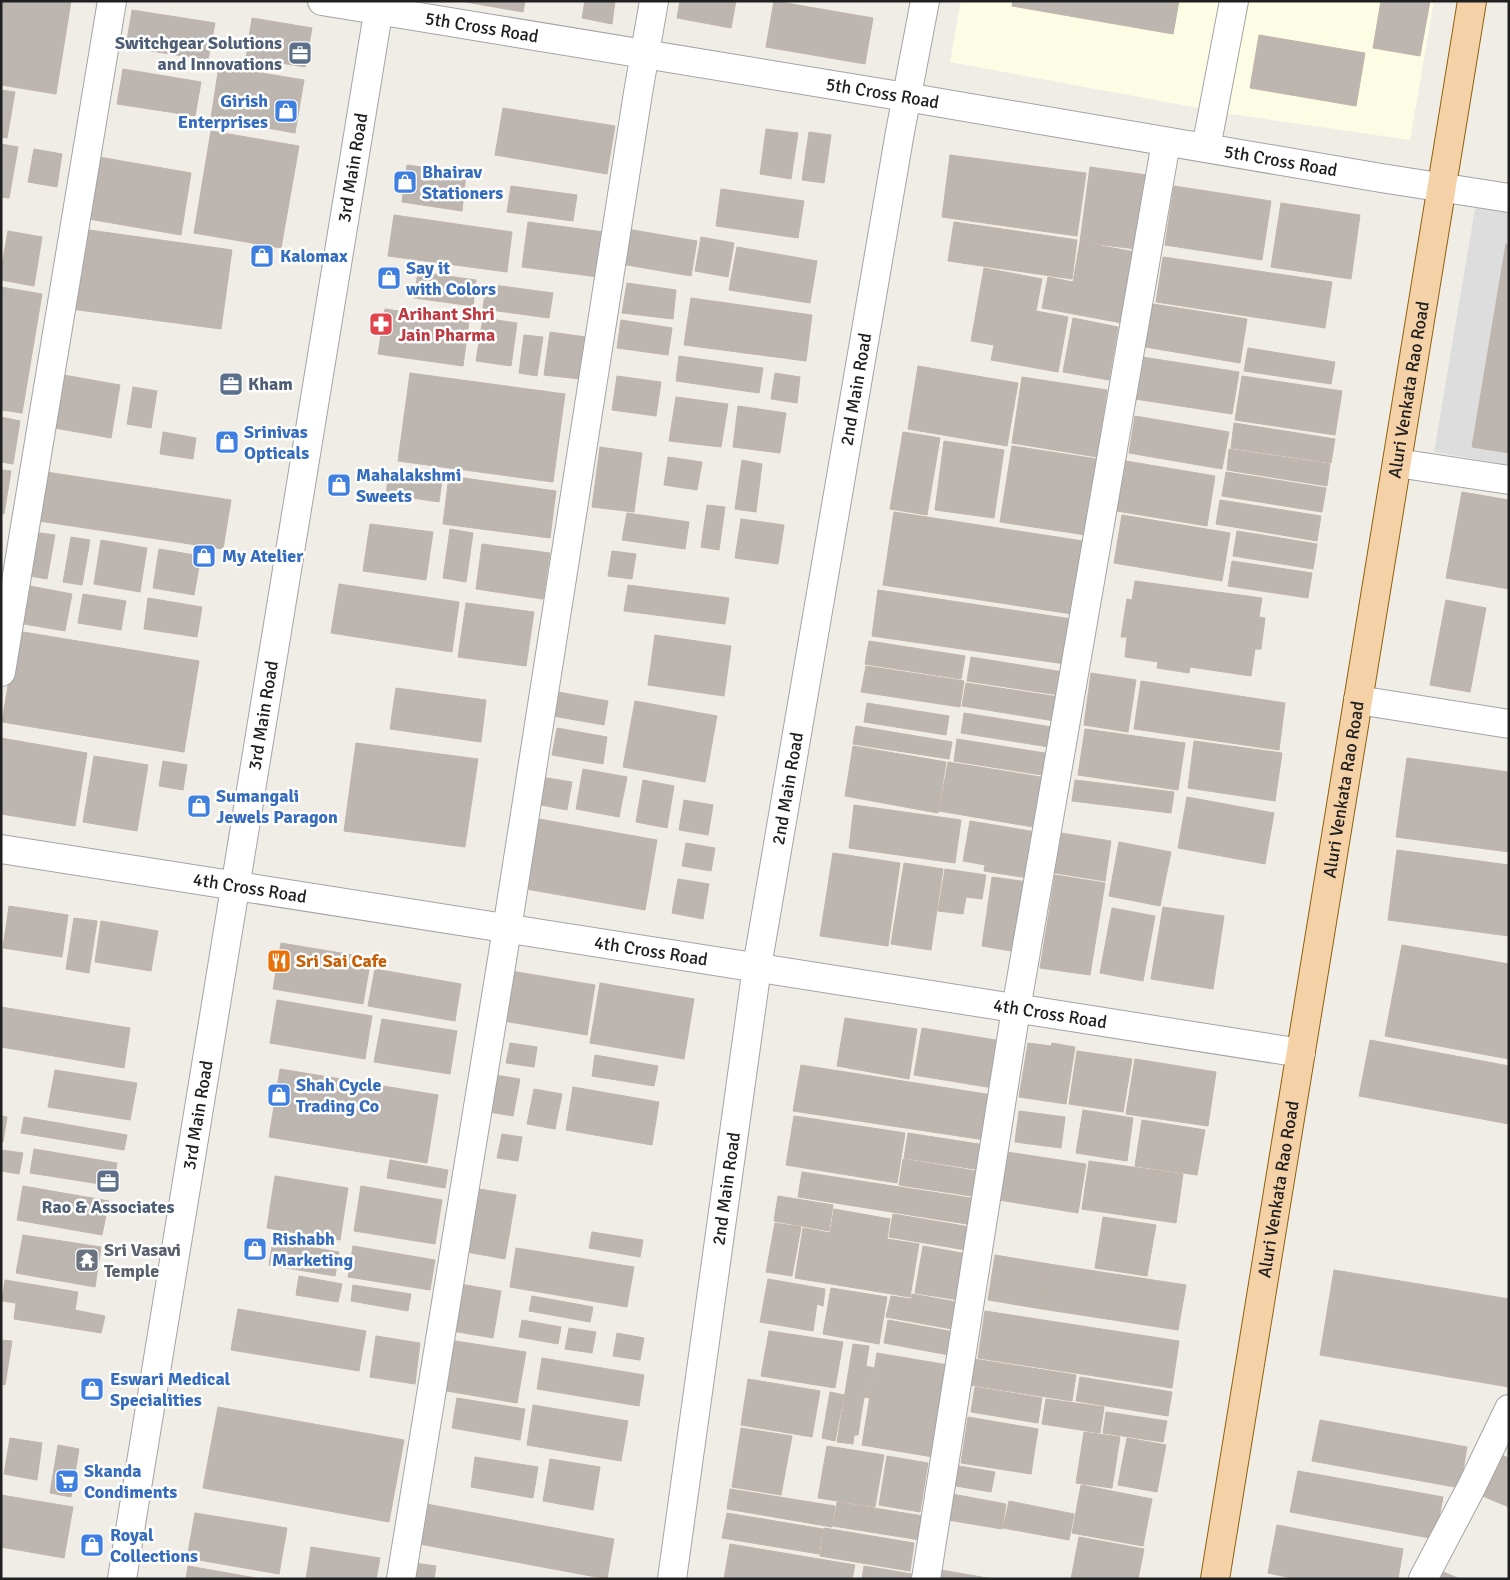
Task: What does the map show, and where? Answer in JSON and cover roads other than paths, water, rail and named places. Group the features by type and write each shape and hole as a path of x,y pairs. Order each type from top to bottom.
{"main road":[{"name":"Aluri Venkata Rao Road","path":"1215,1579 1472,1"}],"street":[{"path":"1,672 112,1"},
{"name":"5th Cross Road","path":"322,1 379,6 644,54 1509,198"},
{"path":"401,1579 507,929 644,54 654,1"},
{"name":"2nd Main Road","path":"672,1579 757,967 906,97 925,1"},
{"path":"1206,148 1234,1"},
{"name":"3rd Main Road","path":"122,1579 379,6"},
{"path":"926,1579 1016,1009 1166,142"},
{"path":"1397,463 1509,480"},
{"path":"1358,700 1509,724"},
{"name":"4th Cross Road","path":"1,849 1301,1053"},
{"path":"1423,1579 1471,1488 1509,1409"}],"place":[{"name":"Switchgear Solutions and Innovations","path":"300,53"},
{"name":"Girish Enterprises","path":"286,111"},
{"name":"Bhairav Stationers","path":"405,182"},
{"name":"Kalomax","path":"262,256"},
{"name":"Say it with Colors","path":"389,278"},
{"name":"Arihant Shri Jain Pharma","path":"381,324"},
{"name":"Kham","path":"231,384"},
{"name":"Srinivas Opticals","path":"227,442"},
{"name":"Mahalakshmi Sweets","path":"339,485"},
{"name":"My Atelier","path":"204,556"},
{"name":"Sumangali Jewels Paragon","path":"199,806"},
{"name":"Sri Sai Cafe","path":"279,961"},
{"name":"Shah Cycle Trading Co","path":"279,1095"},
{"name":"Rao & Associates","path":"108,1181"},
{"name":"Rishabh Marketing","path":"255,1249"},
{"name":"Sri Vasavi Temple","path":"87,1260"},
{"name":"Eswari Medical Specialities","path":"92,1389"},
{"name":"Skanda Condiments","path":"67,1481"},
{"name":"Royal Collections","path":"92,1545"}]}
